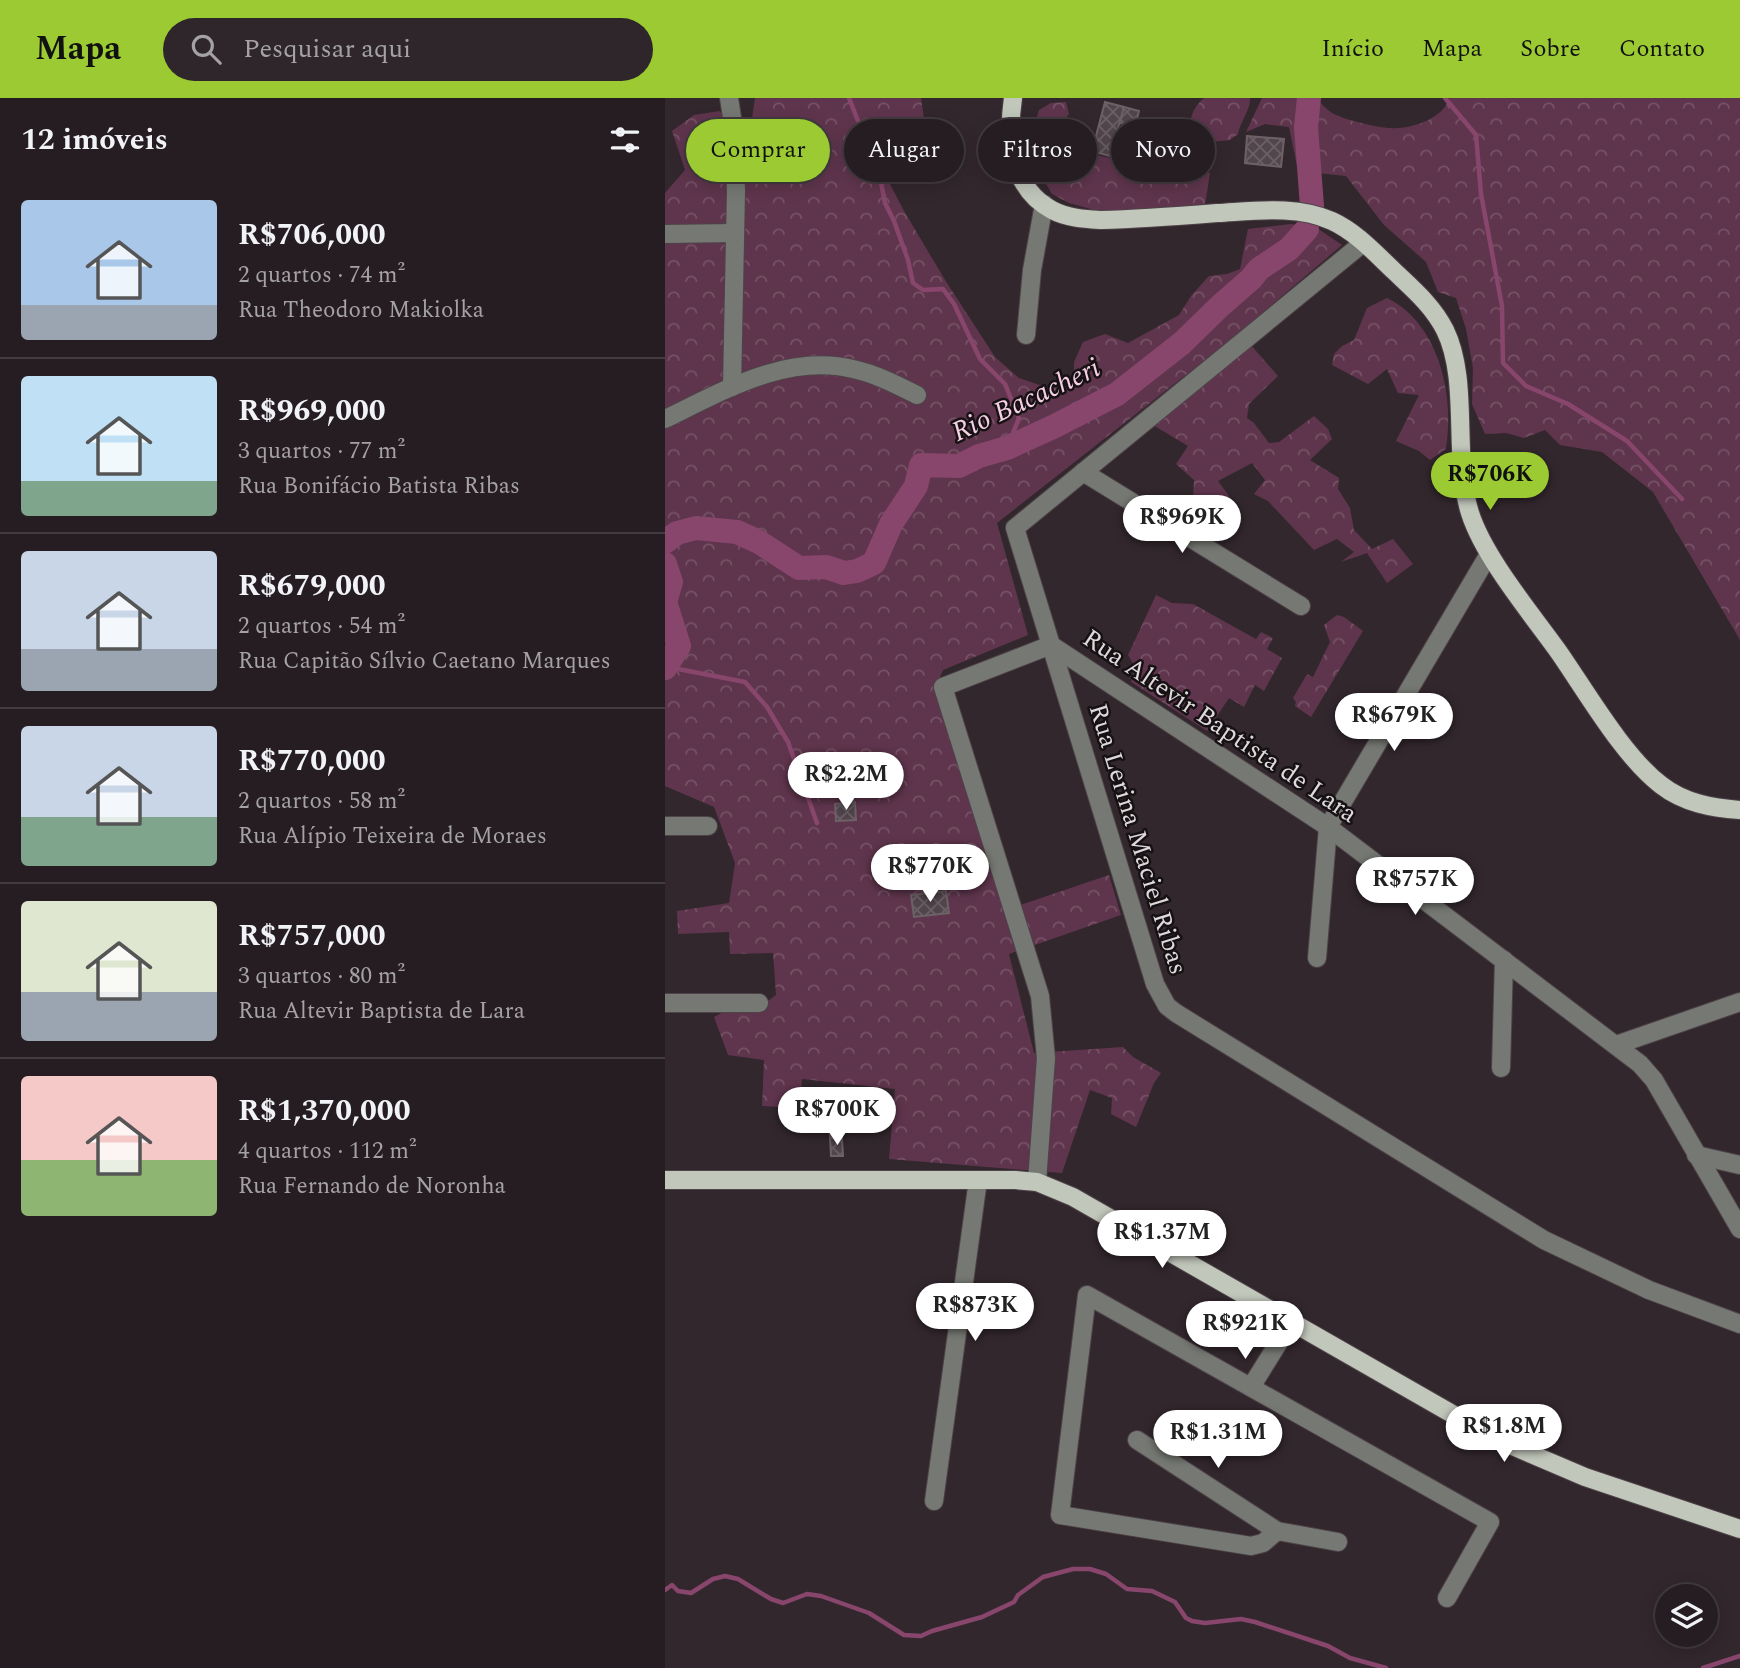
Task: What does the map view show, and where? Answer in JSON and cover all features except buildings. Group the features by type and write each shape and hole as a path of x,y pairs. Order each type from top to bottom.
{"main road":[{"path":"1013,98 1010,135 1016,167 1024,183 1044,204 1063,215 1101,220 1265,210 1298,212 1331,220 1347,229 1425,301 1445,331 1455,362 1465,495 1489,554 1615,733 1647,773 1661,786 1696,803 1740,810"},
{"path":"665,1180 1037,1182 1073,1197 1525,1453 1585,1477 1740,1529"}],"street":[{"path":"729,98 735,155 733,387"},
{"path":"1026,335 1032,270 1044,204"},
{"path":"665,234 735,233"},
{"name":"Rua Lerina Maciel Ribas","path":"1363,243 1015,528 1155,984 1167,1006 1544,1240 1649,1290 1740,1324"},
{"path":"665,419 733,387 778,371 814,365 866,372 918,395"},
{"path":"1083,472 1301,606"},
{"path":"1317,958 1328,827 1489,554"},
{"path":"1037,1182 1046,1058 1040,996 943,687 1051,645"},
{"name":"Rua Altevir Baptista de Lara","path":"1051,645 1328,827 1647,1071 1740,1229"},
{"path":"665,826 708,826"},
{"path":"1501,1068 1504,960"},
{"path":"1616,1045 1740,1002"},
{"path":"665,1003 759,1003"},
{"path":"1696,1155 1740,1165"},
{"path":"934,1502 978,1180"},
{"path":"1277,1531 1263,1543 1251,1546 1060,1516 1087,1295 1490,1522 1447,1598"},
{"path":"1256,1390 1296,1324"},
{"path":"1137,1440 1277,1531 1338,1542"}],"green space":[{"path":"755,98 921,98 924,119 844,119 844,182 889,182 945,280 995,357 1019,378 1048,388 1074,385 1074,362 1083,342 1105,334 1128,343 1179,315 1209,276 1240,269 1248,229 1291,224 1317,228 1342,245 1229,341 997,523 1028,635 943,670 935,689 1006,910 1109,875 1121,915 1009,954 1034,1053 1123,1047 1133,1057 1161,1073 1154,1083 1136,1127 1111,1114 1112,1098 1090,1090 1062,1173 889,1159 895,1089 802,1079 799,1108 762,1106 764,1060 728,1055 714,1017 727,1010 760,1007 776,995 773,953 730,954 729,932 678,934 677,911 729,903 735,863 714,807 665,786 665,193 685,170 672,131 686,121 686,182 830,182 830,119 752,119"},
{"path":"1204,98 1250,98 1238,134 1230,140 1215,142 1215,119 1191,119 1195,108"},
{"path":"1262,98 1316,98 1330,111 1344,118 1398,128 1425,122 1440,112 1449,98 1740,98 1740,640 1653,492 1602,452 1560,445 1545,430 1524,438 1506,433 1485,434 1472,404 1473,368 1466,329 1456,298 1438,292 1426,262 1384,225 1346,176 1298,171 1289,127 1265,124 1246,132"},
{"path":"1066,102 1069,114 1065,119 1036,119 1039,110 1051,103"},
{"path":"720,111 727,119 688,119 694,115"},
{"path":"1097,155 1111,158 1111,182 1209,182 1205,205 1102,212 1069,203 1052,194 1045,182 1097,182"},
{"path":"1387,298 1405,309 1431,343 1445,385 1448,407 1446,449 1430,460 1419,451 1396,441 1419,395 1398,393 1387,369 1368,384 1332,365 1334,354 1354,340 1367,308"},
{"path":"1250,344 1278,376 1249,404 1247,418 1269,443 1279,442 1314,416 1328,429 1332,439 1310,460 1339,478 1338,489 1350,508 1354,530 1372,549 1393,539 1413,564 1387,583 1367,553 1341,562 1354,552 1337,539 1314,550 1268,501 1254,494 1265,480 1252,463 1218,481 1237,507 1218,532 1192,515 1194,480 1176,464 1188,446 1153,425"},
{"path":"1156,595 1172,603 1193,604 1256,639 1261,632 1273,638 1267,649 1282,658 1264,691 1255,685 1244,707 1229,698 1207,731 1131,682 1135,667 1128,655"},
{"path":"1337,615 1363,631 1311,717 1295,706 1293,698 1307,674 1313,677 1330,642 1324,625"}],"waterway":[{"path":"849,98 880,177 885,203 908,260 913,283 923,290 943,289 954,304 980,359 1005,384 1019,418 1007,448"},
{"name":"Rio Bacacheri","path":"1309,98 1306,127 1312,206"},
{"path":"1445,98 1476,135 1481,194 1502,306 1503,363 1526,386 1568,404 1627,441 1682,499"},
{"name":"Rio Bacacheri","path":"665,542 677,533 696,528 737,532 759,542 799,568 826,567 844,573 857,571 874,563 891,524 916,486 921,465 959,466 979,456 1007,448 1117,394 1182,343 1259,269 1289,249 1307,229"},
{"name":"Rio Bacacheri","path":"665,564 671,582 665,602 679,646 665,668"},
{"path":"668,667 745,682 767,707 788,742 817,823"},
{"path":"665,1590 672,1585 678,1591 691,1593 713,1579 725,1576 738,1579 771,1599 783,1603 807,1594 821,1596 869,1613 904,1635 921,1636 982,1617 1014,1602 1018,1595 1043,1577 1073,1569 1090,1569 1106,1574 1127,1589 1152,1591 1175,1602 1186,1618 1192,1621 1205,1623 1241,1619 1255,1622 1328,1646 1350,1658 1386,1668"},
{"path":"1703,1668 1740,1656"}]}
